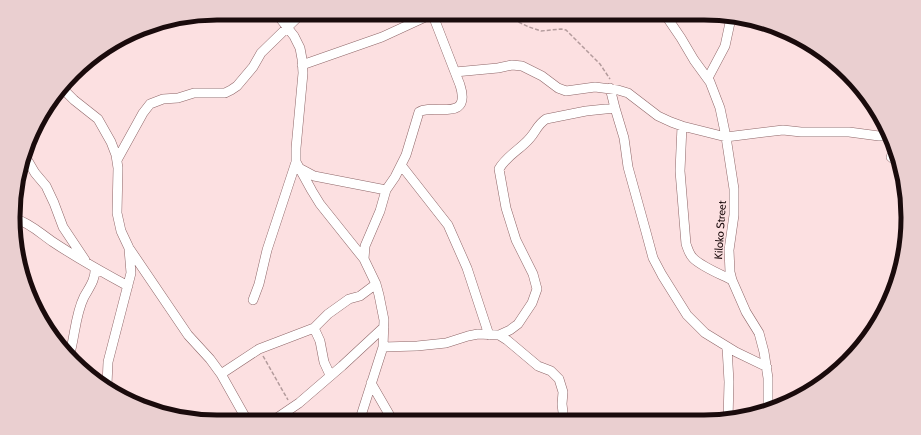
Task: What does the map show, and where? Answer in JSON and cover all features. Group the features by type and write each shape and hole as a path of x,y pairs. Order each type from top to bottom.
{"street":[{"path":"282,20 300,48 302,65 302,92 296,148 298,165 320,204 364,259 376,284 382,308 384,327 383,347 361,415"},
{"path":"117,160 143,113 150,104 162,99 178,98 194,93 225,92 231,90 237,86 253,67 261,53 297,20"},
{"path":"302,65 382,37 417,20"},
{"path":"364,259 365,246 380,211 386,190 402,165 419,112 426,108 446,110 454,108 463,97 435,20"},
{"name":"Kiloko Street","path":"669,20 682,38 694,60 708,78 720,108 734,189 734,215 728,259 732,280 746,312 759,333 767,366 768,405"},
{"path":"708,78 725,46 730,22"},
{"path":"455,72 517,65 542,76 558,88 566,91 611,85 628,93 658,116 682,126 726,137 783,130 801,132 849,132 883,136"},
{"path":"611,85 614,108 624,138 628,167 653,258 673,294 687,315 705,333 727,347 767,366"},
{"path":"66,91 98,119 111,142 117,160 117,213 121,231 129,248 188,335 210,359 221,374 244,415"},
{"path":"383,347 402,347 446,343 468,336 499,335 518,324 532,303 537,289 533,274 516,240 506,208 499,169 506,159 530,139 541,122 546,119 586,111 614,108"},
{"path":"682,126 680,171 686,244 692,258 732,280"},
{"path":"28,161 35,173 46,186 63,227 95,272 93,282 78,311 71,350"},
{"path":"298,165 314,176 386,190"},
{"path":"253,300 267,250 298,165"},
{"path":"402,165 448,225 466,268 489,335"},
{"path":"20,221 128,286"},
{"path":"107,381 108,362 131,273 129,248"},
{"path":"221,374 259,349 314,328 333,310 349,299 360,296 376,284"},
{"path":"281,415 330,376 384,327"},
{"path":"314,328 320,341 324,362 330,376"},
{"path":"499,335 538,366 551,371 559,379 563,392 563,415"},
{"path":"727,347 729,382 728,413"},
{"path":"371,383 390,415"}],"path":[{"path":"514,20 529,28 541,31 566,30 600,64 611,85"},
{"path":"259,349 293,407"}]}
